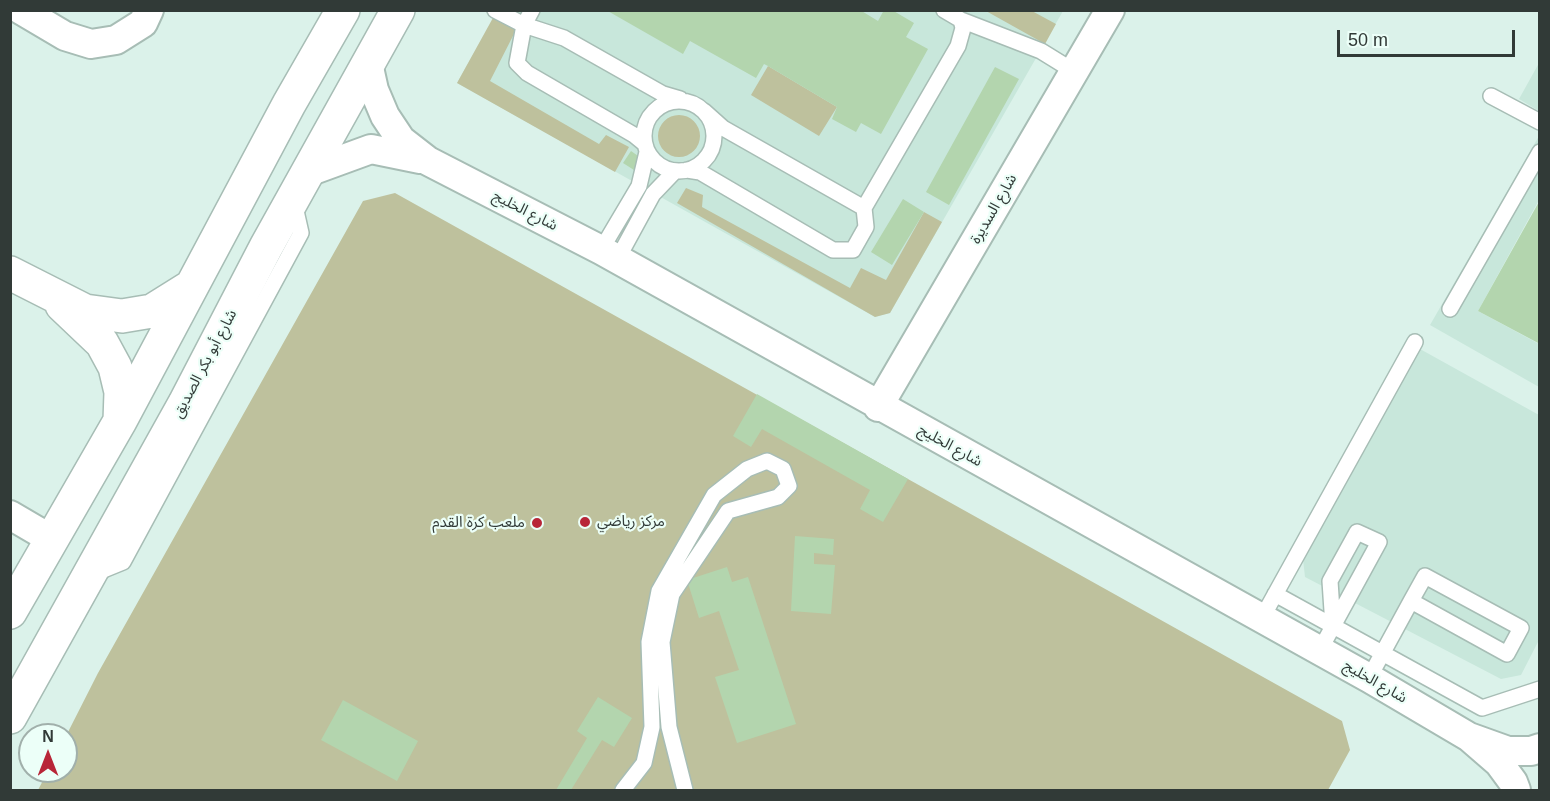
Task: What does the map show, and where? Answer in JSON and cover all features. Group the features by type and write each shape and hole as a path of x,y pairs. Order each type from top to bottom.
{"street":[{"path":"21,10 65,36 91,44 116,40 143,23 150,10"},
{"path":"10,612 120,421 289,104 343,10"},
{"name":"شارع أبو بكر الصديق","path":"10,717 185,403 266,247 398,10"},
{"name":"شارع السديرة","path":"878,407 1110,10"},
{"name":"شارع الخليج","path":"368,63 374,90 385,116 401,140 428,161 609,255 878,407 1269,606 1326,638 1369,678 1468,737 1499,763 1516,790"},
{"path":"266,247 263,233 266,219 316,131 318,118 312,107 289,104"},
{"name":"شارع الخليج","path":"300,185 371,149 395,152 428,161"},
{"path":"10,273 55,298 85,311 122,316 152,311 193,285"},
{"path":"55,298 102,343 121,392 120,421"},
{"path":"10,516 51,539"},
{"name":"شارع الخليج","path":"1468,737 1508,751 1532,751 1539,748"}],"lane":[{"path":"495,10 524,25 564,38 663,94 683,100 704,111 723,128 864,208"},
{"path":"532,10 524,25 517,63 527,73 634,135 663,168 700,172 833,250 853,250 866,227 864,208 957,46 963,28 961,20"},
{"path":"944,10 961,20 1041,51 1075,72"},
{"path":"1491,96 1539,122"},
{"path":"609,255 639,186 646,148 644,128 650,115 670,101 683,100"},
{"path":"609,255 653,194 681,170 699,165 713,145 712,121 704,111"},
{"path":"1450,309 1534,176 1539,152"},
{"path":"90,575 123,562 301,233 300,185"},
{"path":"1269,606 1415,342"},
{"path":"623,790 644,763 652,727 649,642 659,591 714,495 747,469 767,461 783,469 789,486 778,497 728,511 672,594 662,642 669,727 685,790"},
{"path":"1357,532 1379,542 1326,638 1330,581 1357,532"},
{"path":"1369,678 1411,601 1425,576 1521,628 1507,654 1411,601"},
{"path":"1326,638 1383,653 1482,708 1539,689"}],"shaded area":[{"path":"498,11 1063,11 890,313 875,317 457,83"},
{"path":"986,11 1032,11 1056,24 1045,44"},
{"path":"494,16 516,30 490,81 599,144 606,135 629,147 615,172 457,83"},
{"path":"1539,63 1539,111 1519,99"},
{"path":"768,66 837,107 819,136 751,95"},
{"path":"679,115 694,121 700,136 694,151 679,157 664,151 658,136 664,121"},
{"path":"1539,136 1539,200 1478,311 1539,344 1539,387 1430,325"},
{"path":"686,188 703,195 702,207 850,288 861,268 886,280 924,212 942,222 890,313 875,317 677,203"},
{"name":"مركز رياضي","path":"395,193 1342,721 1350,750 1328,790 38,790 42,783 78,783 78,723 73,723 98,673 363,201"},
{"path":"1420,349 1539,415 1539,640 1521,675 1501,679 1305,577 1303,559"}],"building":[{"path":"606,10 860,10 878,21 884,10 892,10 914,23 906,37 928,49 881,134 861,123 856,132 832,119 837,107 764,64 756,78 690,41 683,54"},
{"path":"995,67 1019,79 949,205 926,192"},
{"path":"631,151 641,158 634,170 623,163"},
{"path":"903,199 924,212 892,265 871,252"},
{"path":"1540,200 1540,344 1478,311"},
{"path":"757,394 908,479 883,522 860,509 870,490 762,429 751,447 733,436"},
{"path":"795,536 834,539 833,555 814,553 814,564 835,565 831,614 791,611"},
{"path":"727,567 732,582 748,577 796,724 737,743 715,677 739,670 719,611 699,618 687,580"},
{"path":"598,697 632,718 614,747 602,740 571,790 556,790 587,738 577,731"},
{"path":"343,700 418,741 397,781 321,740"}],"place":[{"name":"مركز رياضي","path":"585,522"},
{"name":"ملعب كرة القدم","path":"537,523"}]}
